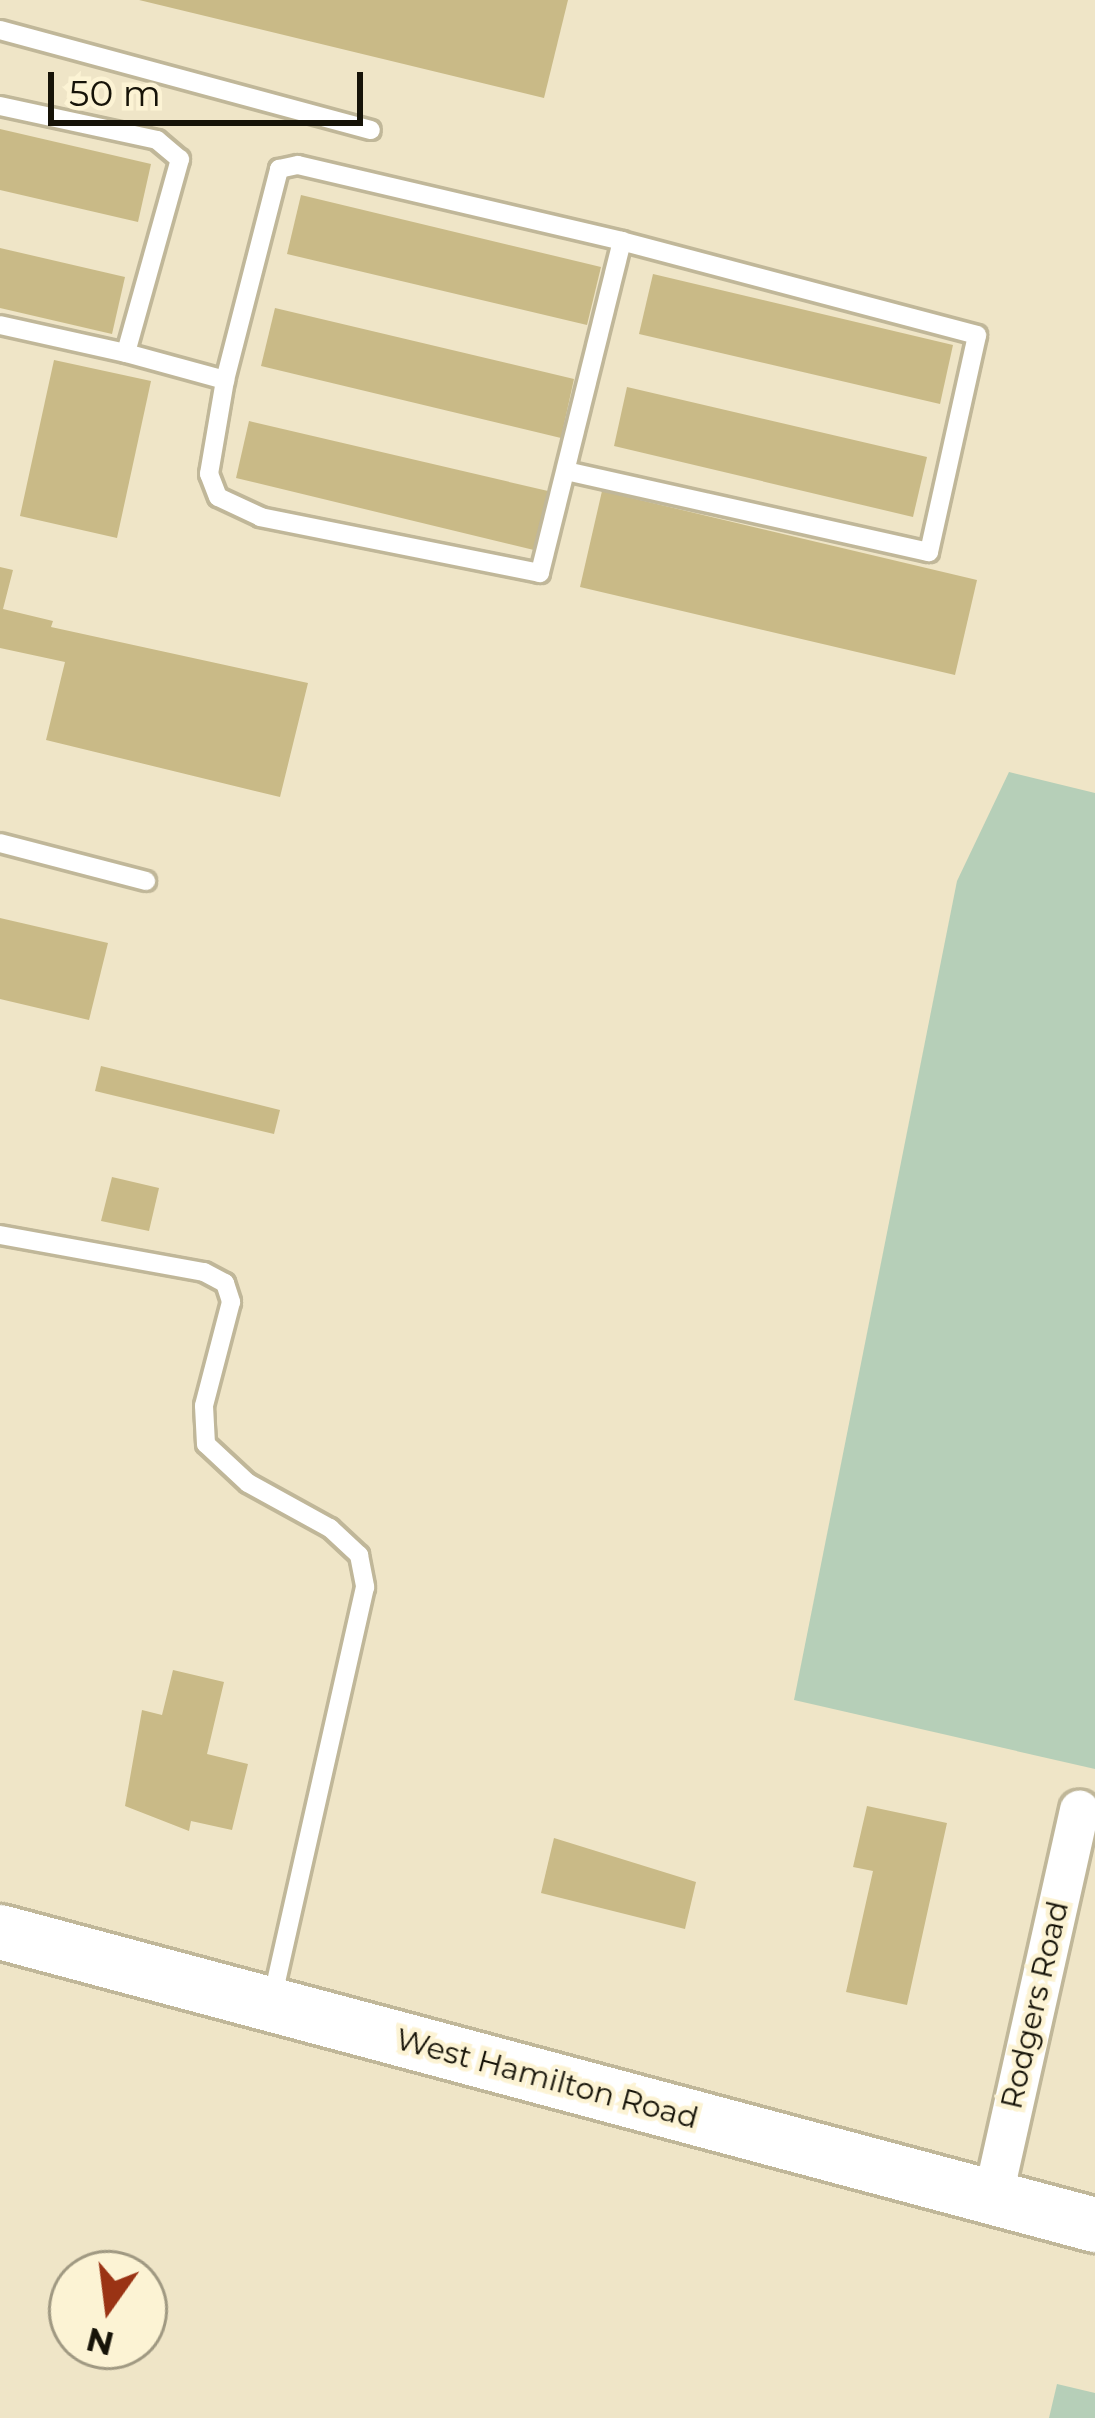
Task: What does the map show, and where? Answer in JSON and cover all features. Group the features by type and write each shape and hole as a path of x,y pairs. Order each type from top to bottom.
{"main road":[{"name":"West Hamilton Road","path":"0,1932 1095,2225"}],"street":[{"name":"Rodgers Road","path":"992,2199 1078,1810"}],"lane":[{"path":"0,30 371,130"},
{"path":"0,106 157,140 180,159 126,353"},
{"path":"566,471 929,552 976,335 622,242 298,165 279,169 225,380 209,474 218,497 261,517 540,573 622,242"},
{"path":"0,325 225,380"},
{"path":"0,843 146,881"},
{"path":"0,1235 204,1272 225,1283 231,1301 205,1406 206,1444 248,1483 330,1528 359,1555 364,1587 272,2005"}],"green space":[{"path":"1009,772 1095,793 1095,1769 794,1700 957,881"},
{"path":"1057,2384 1095,2393 1095,2418 1049,2418"}],"building":[{"path":"139,0 568,0 544,98"},
{"path":"0,129 151,164 138,222 0,190"},
{"path":"301,195 601,267 587,325 287,254"},
{"path":"0,248 125,277 112,334 0,308"},
{"path":"653,274 953,345 940,404 639,334"},
{"path":"275,308 574,379 561,438 261,366"},
{"path":"54,360 151,381 117,538 20,516"},
{"path":"627,387 927,457 913,517 614,446"},
{"path":"249,421 548,491 534,550 236,478"},
{"path":"602,491 977,580 955,675 580,587"},
{"path":"0,567 13,570 3,609 53,621 51,627 308,683 280,797 46,740 65,662 0,648"},
{"path":"0,918 108,943 89,1020 0,999"},
{"path":"101,1066 280,1110 274,1134 95,1091"},
{"path":"112,1177 159,1188 149,1231 101,1221"},
{"path":"173,1670 224,1682 207,1754 248,1764 232,1830 191,1821 189,1831 125,1806 142,1710 162,1715"},
{"path":"867,1806 947,1823 907,2005 846,1992 873,1871 853,1867"},
{"path":"554,1838 696,1882 685,1929 541,1893"}]}
